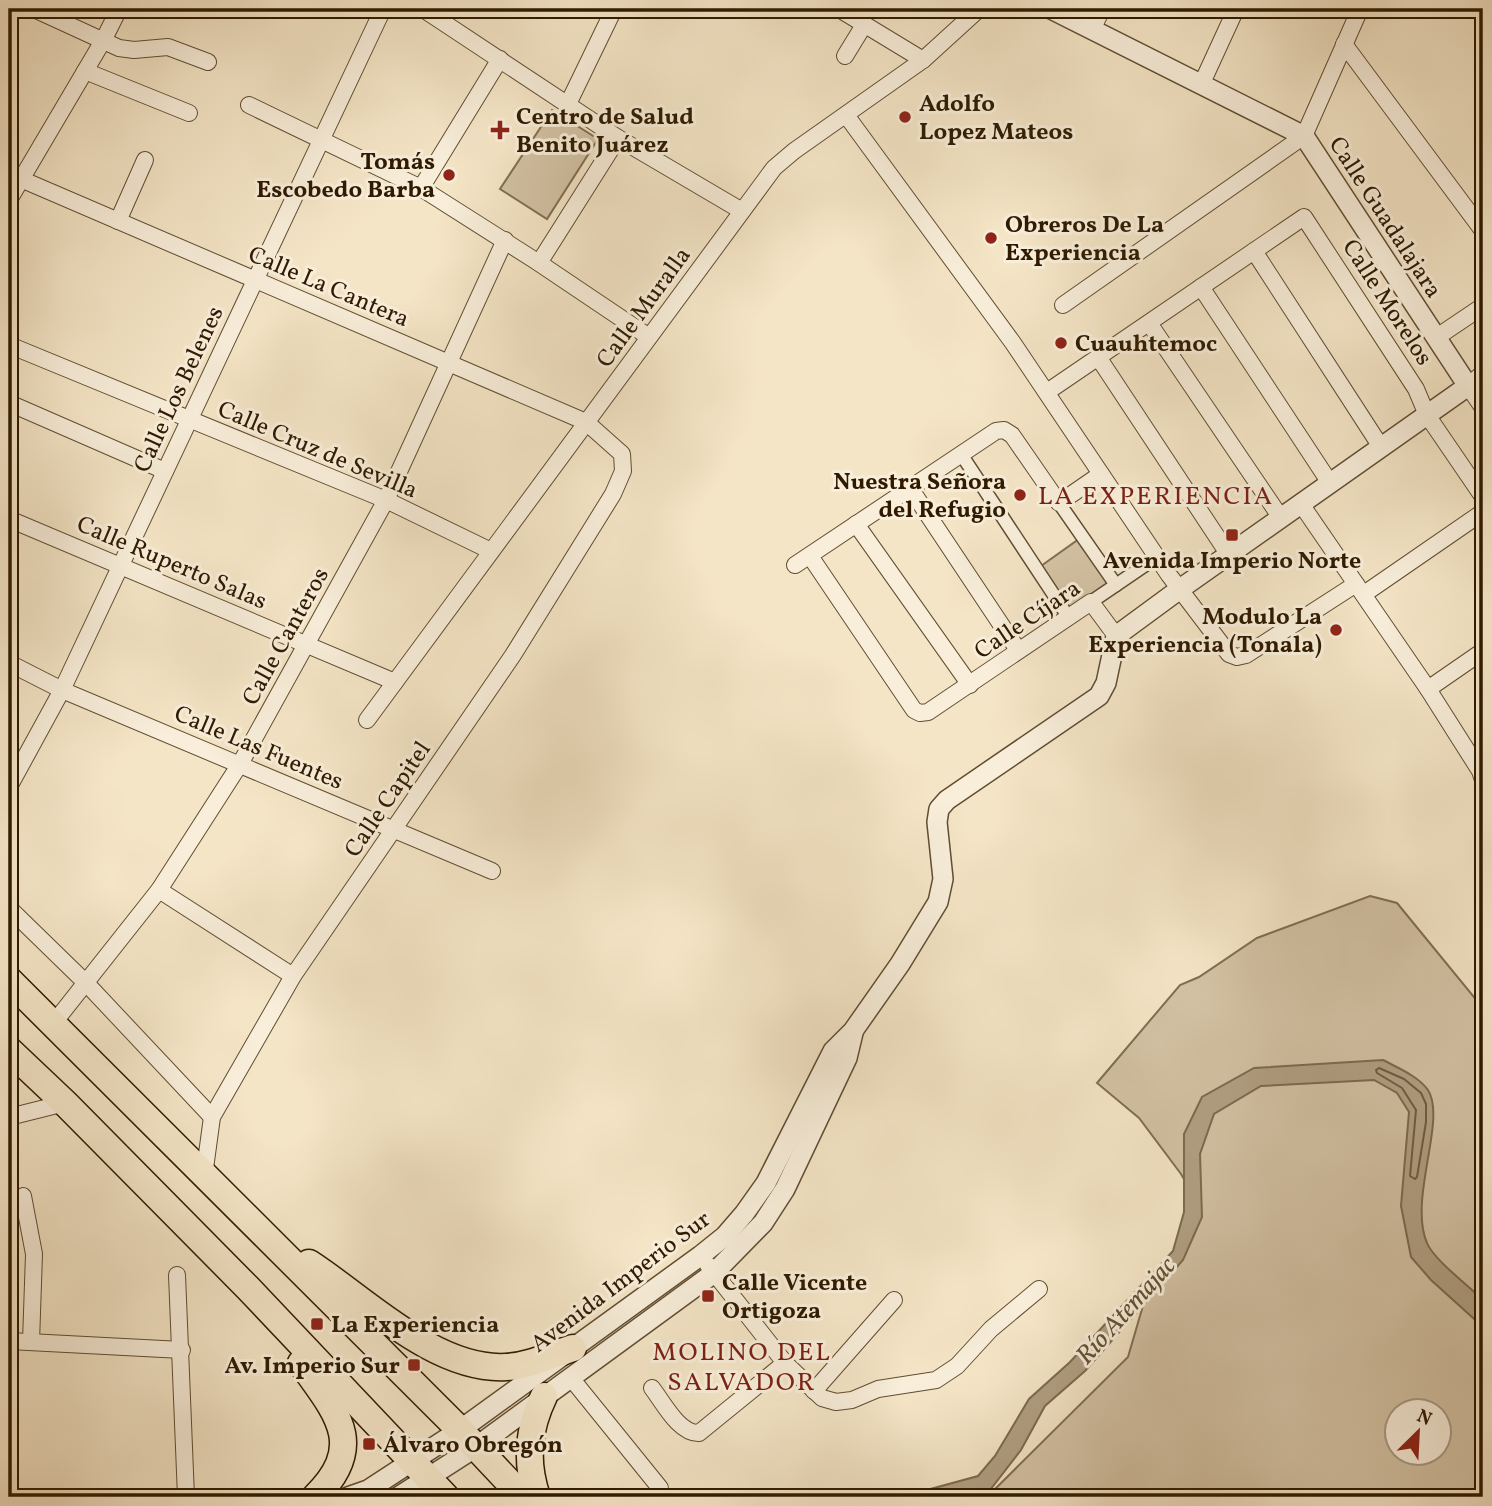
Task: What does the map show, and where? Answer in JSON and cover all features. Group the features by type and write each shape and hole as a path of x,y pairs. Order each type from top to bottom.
{"highway":[{"path":"9,980 468,1438 523,1497"},
{"path":"9,1050 248,1287 429,1479"},
{"path":"268,1241 312,1265 413,1337 465,1361 487,1367 509,1367 573,1348"},
{"path":"248,1287 339,1420 343,1438 342,1457 334,1475 315,1497"},
{"path":"537,1497 530,1469 530,1438 535,1416 544,1396"}],"street":[{"path":"34,9 119,48 134,50 168,47 208,62"},
{"path":"9,200 15,176 85,71 119,9"},
{"name":"Calle Los Belenes","path":"9,787 62,690 383,9"},
{"path":"423,9 618,138 742,211"},
{"path":"568,104 614,9"},
{"name":"Calle Muralla","path":"367,720 780,162 923,60 979,9"},
{"name":"Calle Guadalajara","path":"1051,9 1304,136 1437,337 1479,385"},
{"path":"1093,30 1102,9"},
{"path":"1202,83 1236,9"},
{"path":"1063,305 1304,136 1360,9"},
{"path":"845,56 853,15 923,60"},
{"path":"1344,44 1483,231"},
{"path":"421,188 500,59"},
{"path":"85,71 189,113"},
{"path":"249,105 421,188 539,262 649,337"},
{"path":"846,115 1047,392 1157,557 1228,654 1237,657 1246,655 1360,589 1483,512"},
{"path":"539,262 618,138"},
{"path":"118,221 145,160"},
{"name":"Calle La Cantera","path":"15,176 586,422 622,454"},
{"name":"Calle Morelos","path":"1254,251 1304,217 1416,389 1427,415 1483,497"},
{"name":"Calle Canteros","path":"53,1024 159,890 240,764 386,500 505,240"},
{"path":"1047,392 1254,251 1381,447"},
{"path":"1201,287 1331,483"},
{"path":"1437,337 1483,306"},
{"path":"1149,323 1281,518"},
{"name":"Calle Cruz de Sevilla","path":"9,345 386,500 491,551"},
{"path":"1098,357 1229,555"},
{"path":"853,1031 900,964 938,902 943,879 937,822 939,809 947,800 1099,696 1105,690 1116,636 1180,589 1427,415 1479,385 1483,408"},
{"path":"9,403 165,471"},
{"path":"795,565 996,431 1004,430 1012,435 1116,585"},
{"name":"Calle Capitel","path":"204,1176 212,1117 293,976 513,655 613,494 623,471 622,454"},
{"path":"961,454 1069,618"},
{"path":"1059,503 1101,474"},
{"path":"910,488 1018,650"},
{"path":"1301,504 1428,689 1482,774"},
{"name":"Calle Ruperto Salas","path":"9,519 395,682"},
{"path":"856,524 970,685"},
{"name":"Calle Cíjara","path":"810,556 914,710 920,713 928,712 970,685 1157,557"},
{"path":"1091,603 1116,636"},
{"path":"1428,689 1483,651"},
{"name":"Calle Las Fuentes","path":"9,663 62,690 492,870"},
{"path":"159,890 293,976"},
{"path":"9,908 86,983 212,1117"},
{"name":"Avenida Imperio Sur","path":"468,1438 573,1348 725,1236 766,1184 833,1051 853,1031"},
{"name":"Avenida Imperio Sur","path":"468,1438 571,1378 714,1273 763,1223 785,1189 847,1058 853,1031"},
{"path":"9,1117 65,1103"},
{"path":"23,1196 34,1254 31,1342"},
{"path":"700,1256 785,1363 822,1398 836,1402 852,1400 878,1389 936,1380 957,1366 992,1329 1039,1289"},
{"path":"177,1275 186,1497"},
{"path":"814,1391 894,1300"},
{"path":"9,1341 182,1350"},
{"path":"652,1388 684,1429 699,1433 785,1363"},
{"path":"571,1378 660,1488"},
{"path":"398,1497 429,1479 468,1438"},
{"path":"348,1497 368,1490 429,1479"}],"shaded area":[{"path":"552,110 598,139 547,219 500,189"},
{"path":"1079,539 1112,585 1067,616 1041,566"},
{"path":"1370,896 1397,903 1483,1008 1483,1497 987,1497 1128,1357 1149,1285 1183,1239 1196,1200 1181,1174 1139,1118 1097,1083 1180,985 1199,977 1257,938"}],"water":[{"name":"Río Atemajac","path":"1383,1060 1424,1085 1433,1103 1422,1225 1427,1243 1436,1257 1483,1300 1483,1327 1431,1280 1411,1257 1401,1206 1409,1112 1397,1093 1374,1080 1261,1086 1214,1114 1200,1154 1202,1217 1183,1260 1085,1371 1045,1406 1021,1450 990,1490 981,1497 901,1497 978,1476 995,1456 1029,1399 1070,1362 1173,1251 1184,1212 1184,1134 1202,1097 1254,1068"}],"place":[{"name":"Adolfo Lopez Mateos","path":"905,117"},
{"name":"Centro de Salud Benito Juárez","path":"500,130"},
{"name":"Tomás Escobedo Barba","path":"449,175"},
{"name":"Obreros De La Experiencia","path":"991,238"},
{"name":"Cuauhtemoc","path":"1061,343"},
{"name":"Nuestra Señora del Refugio","path":"1020,495"},
{"name":"Avenida Imperio Norte","path":"1232,535"},
{"name":"Modulo La Experiencia (Tonala)","path":"1336,630"},
{"name":"Calle Vicente Ortigoza","path":"708,1296"},
{"name":"La Experiencia","path":"317,1324"},
{"name":"Av. Imperio Sur","path":"414,1365"},
{"name":"Álvaro Obregón","path":"369,1444"}],"district":[{"name":"LA EXPERIENCIA","path":"1156,495"},
{"name":"MOLINO DEL SALVADOR","path":"742,1366"}]}
